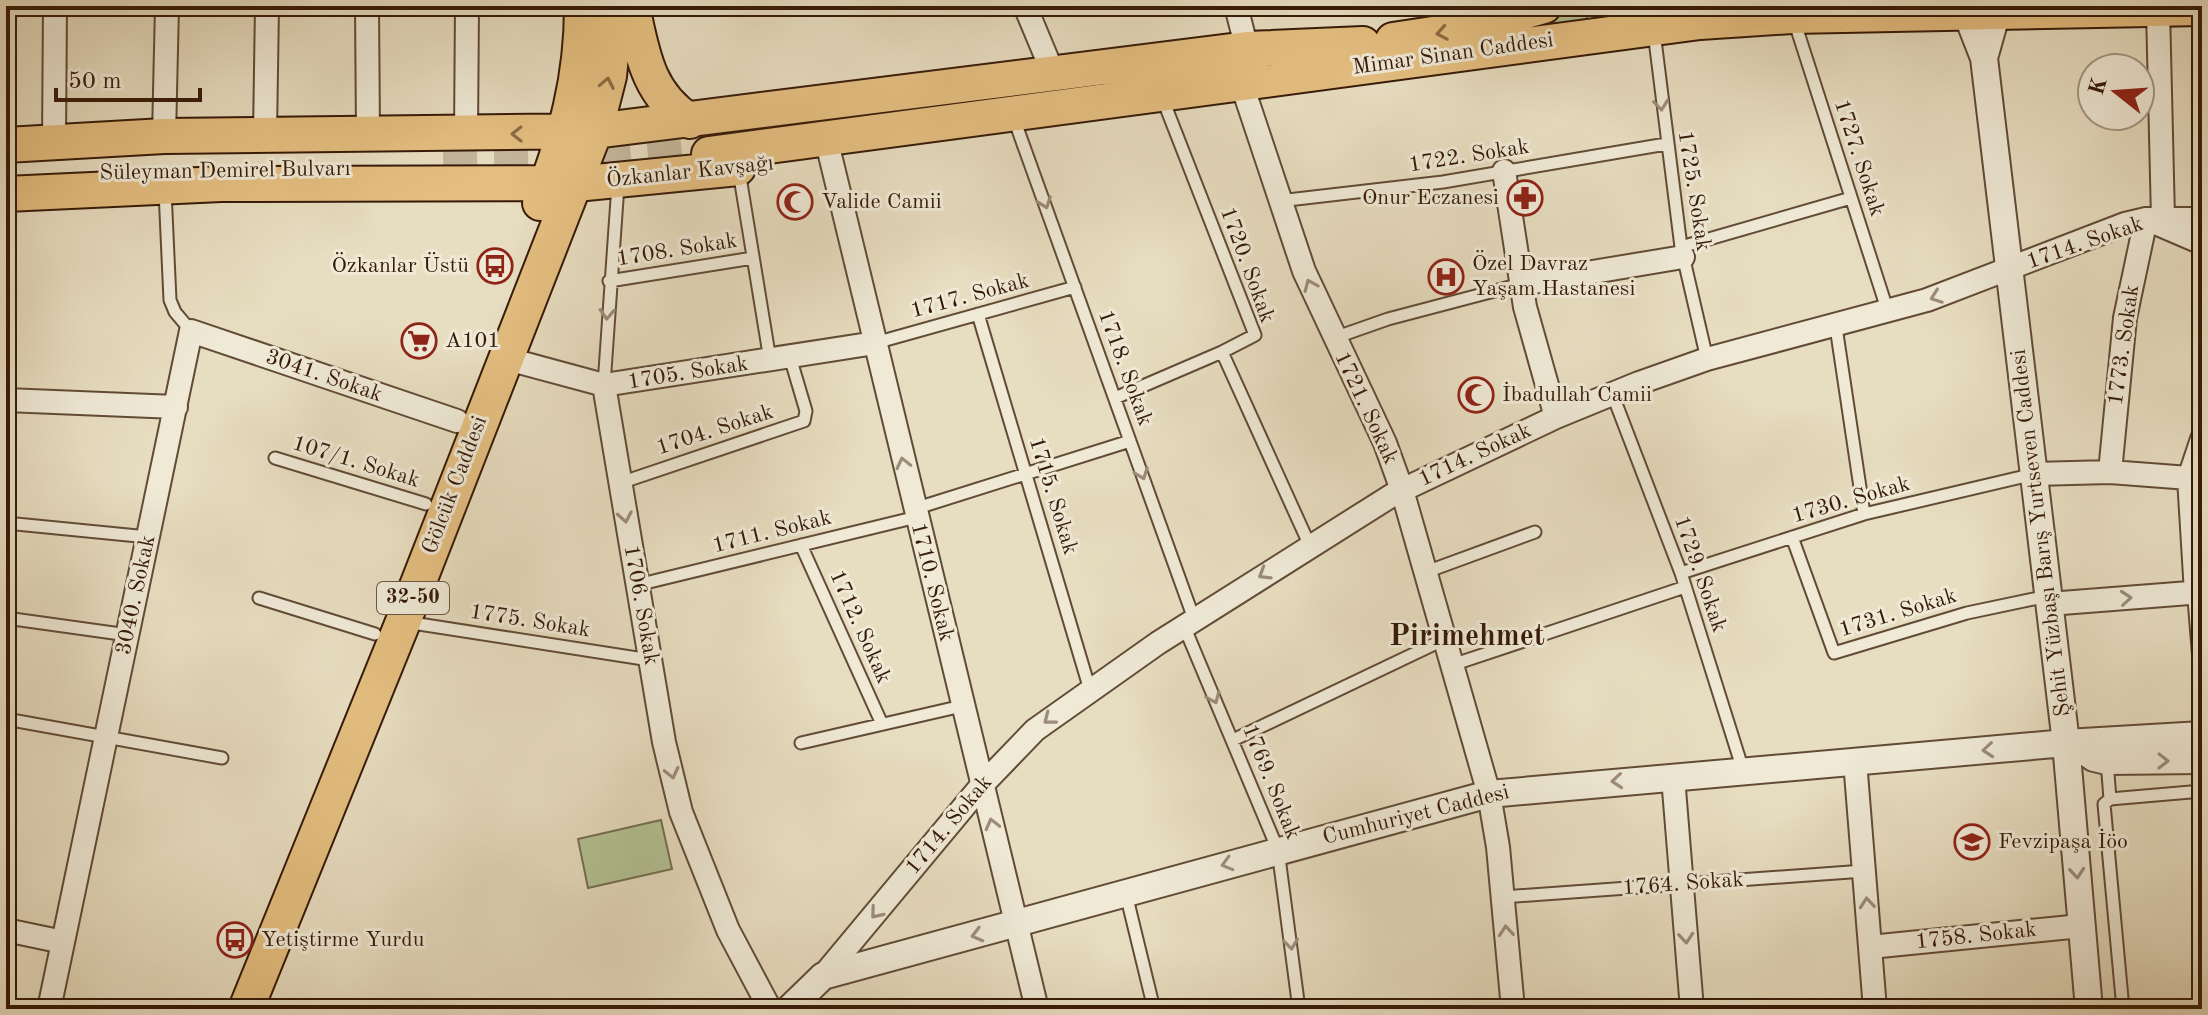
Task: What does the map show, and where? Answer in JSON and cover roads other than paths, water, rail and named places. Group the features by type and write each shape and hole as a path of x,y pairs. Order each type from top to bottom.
{"main road":[{"name":"32-50","path":"580,131 577,90 582,6"},
{"name":"32-50","path":"560,184 580,131 609,76 616,6"},
{"path":"632,6 651,81 669,106 711,145"},
{"name":"Mimar Sinan Caddesi","path":"1364,56 1544,6"},
{"name":"Mimar Sinan Caddesi","path":"711,145 1661,13 1700,22 1920,9 1982,12 2202,8"},
{"name":"Özkanlar Kavşağı","path":"6,194 165,186 560,184 618,180 711,145 1053,73 1247,49 1364,56"},
{"name":"Özkanlar Kavşağı","path":"6,145 164,136 368,134 451,151 580,131 830,155 1246,97 1364,56"},
{"name":"Süleyman Demirel Bulvarı","path":"6,160 265,151 451,151"},
{"name":"Süleyman Demirel Bulvarı","path":"6,180 213,169 451,151"},
{"name":"Gölcük Caddesi","path":"223,1009 504,358 560,184"},
{"name":"Gölcük Caddesi","path":"246,1009 389,628 426,504 457,421 560,184"}],"street":[{"path":"54,141 55,6"},
{"path":"164,136 167,6"},
{"path":"265,134 267,6"},
{"path":"367,6 368,134"},
{"path":"451,151 467,6"},
{"path":"1025,6 1053,73"},
{"path":"1236,6 1247,49"},
{"name":"1714. Sokak","path":"789,1009 823,976 982,785 1035,730 1189,622 1402,490 1612,393 1707,359 1888,313 2125,224 2154,219 2158,9"},
{"name":"Şehit Yüzbaşı Barış Yurtseven Caddesi","path":"1982,12 1984,58 2069,751 2089,1009"},
{"name":"1721. Sokak","path":"1246,97 1278,201 1334,339 1385,443 1402,490 1489,794 1503,897 1513,1009"},
{"name":"1710. Sokak","path":"830,155 1037,1009"},
{"path":"1504,171 1521,284 1556,417"},
{"path":"2154,219 2202,219"},
{"path":"2154,219 2202,243"},
{"name":"1773. Sokak","path":"2110,472 2125,318 2154,219"},
{"path":"1521,284 1682,252"},
{"name":"3041. Sokak","path":"191,331 457,421"},
{"name":"3040. Sokak","path":"49,1009 191,331"},
{"name":"1705. Sokak","path":"504,358 604,385 875,343"},
{"name":"1706. Sokak","path":"604,385 650,660 681,812 728,930 770,1009"},
{"path":"6,400 176,407"},
{"path":"2202,439 2189,478 2202,667"},
{"path":"2034,474 2110,472 2189,478"},
{"path":"2049,600 2199,592"},
{"name":"Cumhuriyet Caddesi","path":"823,976 1489,794 1855,761 2069,751 2202,735"},
{"path":"2069,751 2107,761 2202,760"},
{"path":"1855,761 1875,1008"},
{"path":"1673,777 1692,1009"},
{"name":"1758. Sokak","path":"1870,947 2081,926"},
{"path":"6,930 63,942"}],"lane":[{"name":"1725. Sokak","path":"1661,13 1666,144 1682,252 1707,359"},
{"name":"1727. Sokak","path":"1792,16 1888,313"},
{"name":"1720. Sokak","path":"1167,110 1255,335 1222,352"},
{"name":"1718. Sokak","path":"1018,130 1130,441 1189,622"},
{"name":"1722. Sokak","path":"1278,201 1378,191 1666,144"},
{"path":"711,145 753,258 780,358"},
{"name":"1706. Sokak","path":"604,385 618,180"},
{"path":"165,186 170,300 175,312 191,331"},
{"path":"1682,252 1851,198"},
{"name":"1708. Sokak","path":"609,281 753,258"},
{"path":"1334,339 1388,319 1521,284"},
{"name":"1717. Sokak","path":"875,343 1075,287"},
{"name":"1715. Sokak","path":"978,314 1090,690"},
{"path":"1836,327 1864,514"},
{"path":"1115,398 1222,352 1310,546"},
{"name":"1704. Sokak","path":"619,483 804,421 806,411 780,358"},
{"name":"1729. Sokak","path":"1612,393 1681,573 1743,771"},
{"name":"1711. Sokak","path":"637,585 916,513 1130,441"},
{"name":"107/1. Sokak","path":"275,458 426,504"},
{"name":"1730. Sokak","path":"1681,573 1864,514 2034,474"},
{"path":"6,523 148,537"},
{"path":"1426,572 1535,532"},
{"name":"1731. Sokak","path":"1792,537 1834,653 1967,613 2049,600"},
{"name":"1712. Sokak","path":"801,545 882,724"},
{"path":"1452,665 1685,587"},
{"name":"1775. Sokak","path":"259,598 389,628 650,660"},
{"path":"6,618 128,635"},
{"name":"1769. Sokak","path":"1189,622 1278,850 1299,1009"},
{"path":"1233,740 1445,639"},
{"path":"801,743 962,706"},
{"path":"6,719 222,758"},
{"path":"2107,761 2110,799 2104,808 2123,1009"},
{"path":"2110,799 2202,791"},
{"name":"1764. Sokak","path":"1503,897 1864,871"},
{"path":"1125,893 1154,1009"},
{"path":"1842,1009 1875,1008"}],"tunnel":[{"path":"443,151 578,149 707,136"}],"place":[{"name":"Onur Eczanesi","path":"1525,198"},
{"name":"Valide Camii","path":"795,202"},
{"name":"Özkanlar Üstü","path":"495,266"},
{"name":"Özel Davraz Yaşam Hastanesi","path":"1446,277"},
{"name":"A101","path":"419,341"},
{"name":"İbadullah Camii","path":"1476,395"},
{"name":"Fevzipaşa İöo","path":"1972,842"},
{"name":"Yetiştirme Yurdu","path":"235,940"}],"district":[{"name":"Pirimehmet","path":"1467,637"}]}
